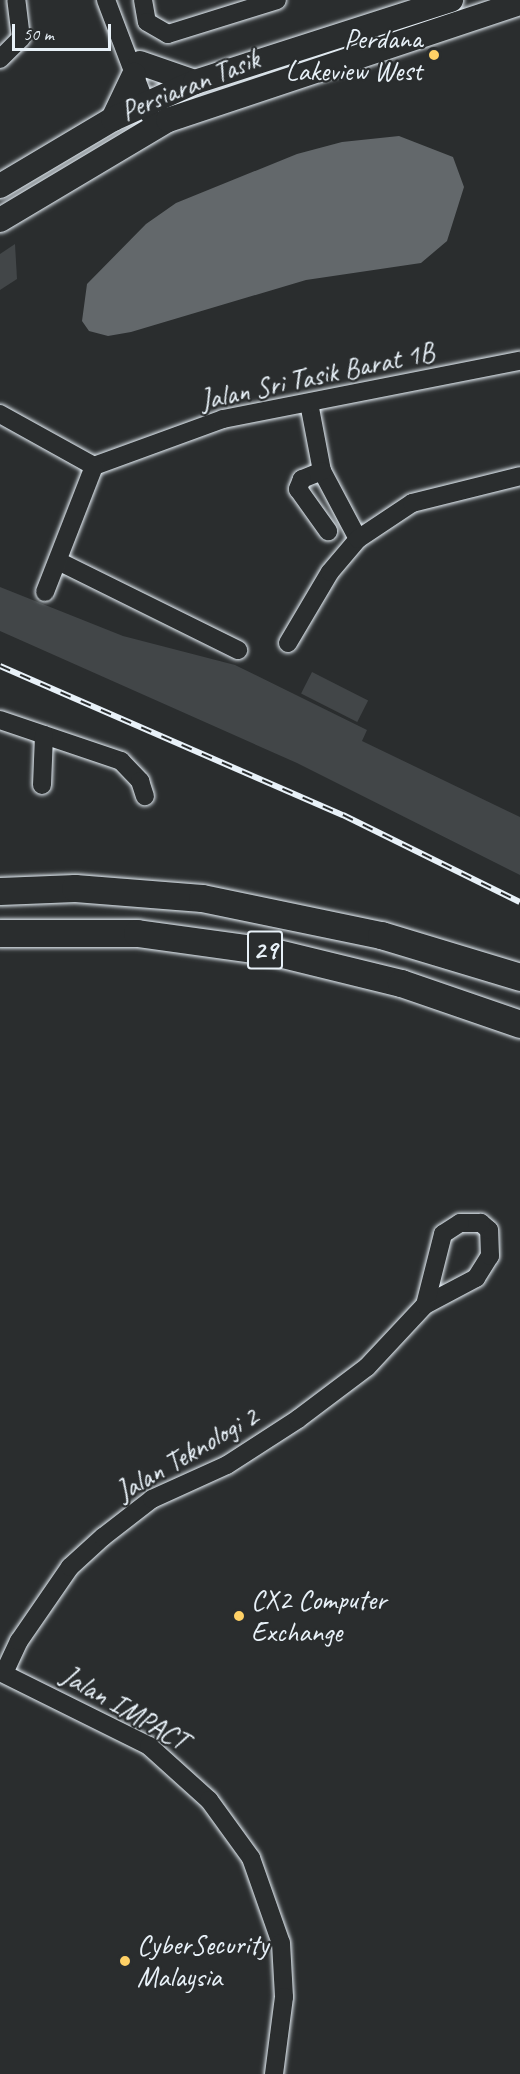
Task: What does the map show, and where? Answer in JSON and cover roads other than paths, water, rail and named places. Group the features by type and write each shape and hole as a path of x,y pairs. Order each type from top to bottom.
{"highway":[{"name":"29","path":"0,891 112,889 221,901 372,932 520,977"},
{"name":"29","path":"0,933 137,933 274,952 401,983 520,1024"}],"main road":[{"name":"Persiaran Tasik","path":"0,186 113,119 195,82 451,0"},
{"name":"Persiaran Tasik","path":"0,220 161,123 520,3"},
{"path":"113,119 137,69 195,82"}],"street":[{"path":"0,59 21,38 16,0"},
{"path":"106,0 161,123"},
{"path":"119,0 119,26"},
{"path":"143,0 147,22 168,34 277,0"},
{"name":"Jalan Sri Tasik Barat 1B","path":"94,466 223,419 520,361"},
{"path":"309,403 322,471 358,539"},
{"path":"0,414 94,466 45,592"},
{"path":"322,471 302,479 298,489 328,531"},
{"path":"288,643 330,572 358,539 412,503 520,476"},
{"path":"58,561 238,650"},
{"path":"0,720 121,761 140,781 145,796"},
{"path":"42,785 44,735"},
{"name":"Jalan Teknologi 2","path":"2,1673 19,1641 70,1567 103,1537 152,1499 227,1465 298,1419 368,1367 425,1305 484,1269 491,1242 482,1223 460,1223 443,1234 425,1305"},
{"name":"Jalan IMPACT","path":"2,1673 122,1730 166,1759 209,1800 251,1858 280,1943 284,1997 274,2074"}],"railway":[{"path":"0,666 343,815 520,902"}],"place":[{"name":"Perdana Lakeview West","path":"434,55"},
{"name":"CX2 Computer Exchange","path":"239,1616"},
{"name":"CyberSecurity Malaysia","path":"125,1961"}]}
